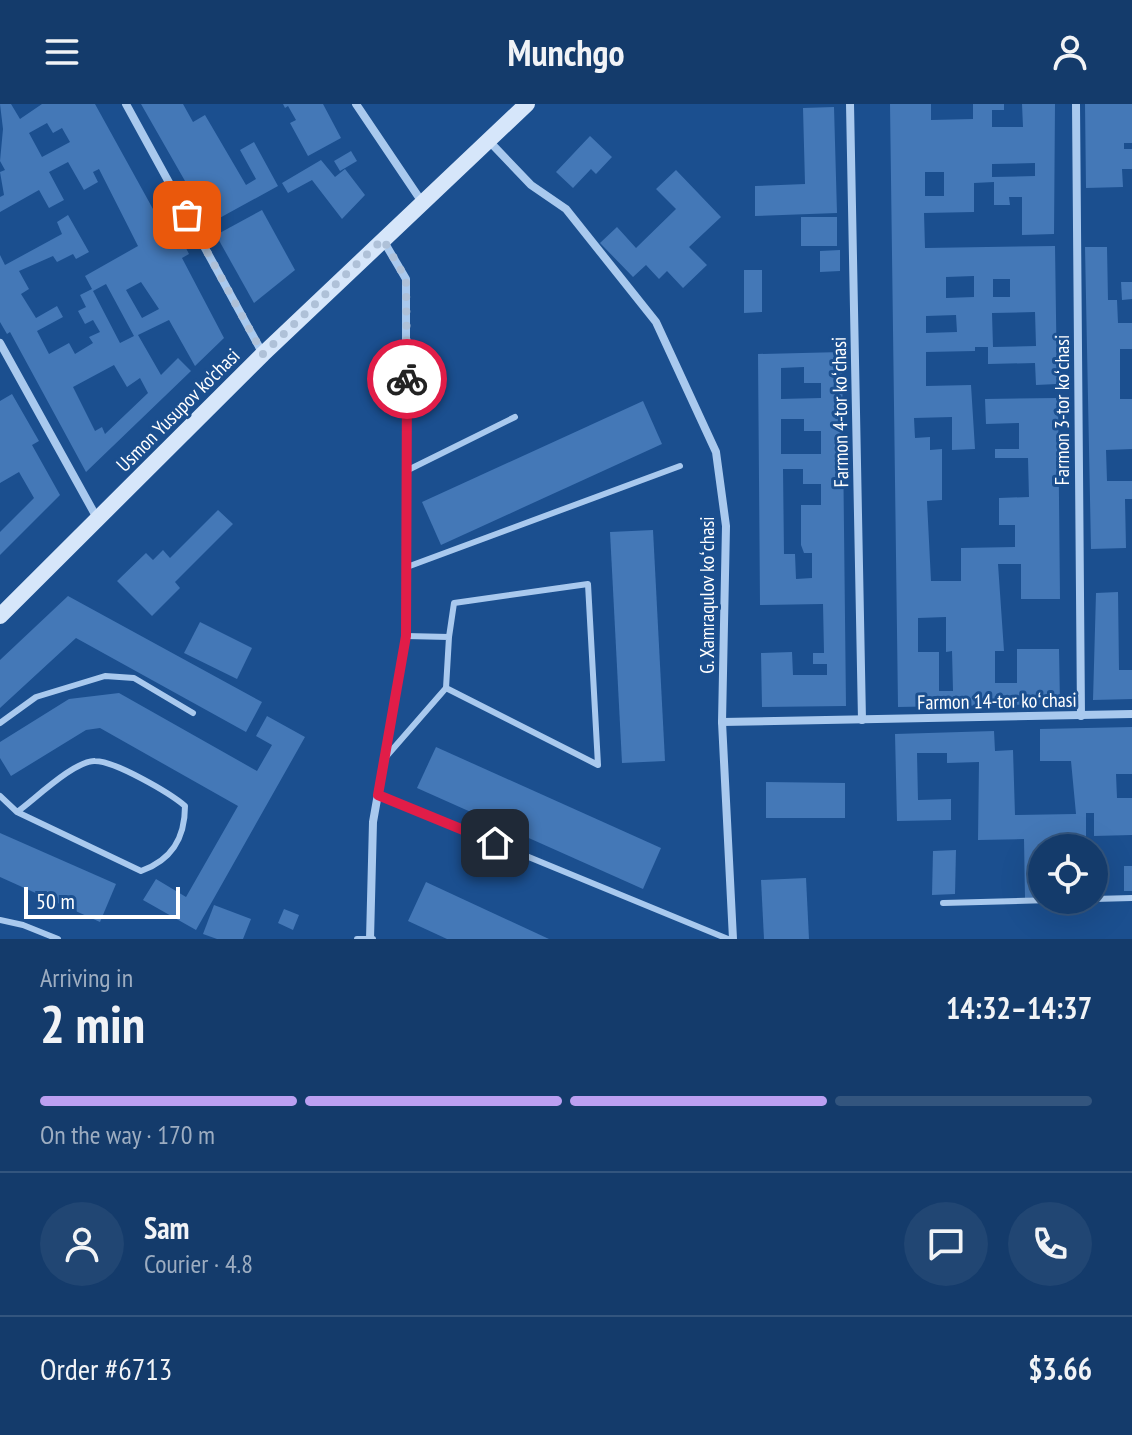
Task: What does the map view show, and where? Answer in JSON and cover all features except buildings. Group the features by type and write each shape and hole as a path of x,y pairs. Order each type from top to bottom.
{"main road":[{"name":"Usmon Yusupov ko'chasi","path":"0,616 263,354 527,104"}],"street":[{"path":"126,104 263,354"},
{"path":"356,104 422,202"},
{"name":"Farmon 4-tor koʻchasi","path":"850,104 862,720"},
{"name":"Farmon 3-tor koʻchasi","path":"1076,104 1081,716"},
{"name":"G. Xamraqulov koʻchasi","path":"488,140 531,185 566,209 656,322 716,452 726,526 722,722 731,939"},
{"path":"371,939 373,822 406,636 406,279 383,239"},
{"path":"0,343 97,518"},
{"name":"Farmon 14-tor koʻchasi","path":"722,722 1132,714"}],"lane":[{"path":"408,470 515,417"},
{"path":"407,567 680,466"},
{"path":"384,759 446,688 454,603 588,584 598,765 446,688"},
{"path":"406,636 449,637"},
{"path":"0,723 36,697 105,676 134,678 193,713"},
{"path":"0,796 17,812 141,871 159,865 185,831 185,806 165,789 96,760 78,766 17,812"},
{"path":"378,795 731,939"},
{"path":"1108,899 1132,898"},
{"path":"943,903 1028,901"},
{"path":"0,920 23,925 58,939"},
{"path":"357,939 371,939"}],"way so far":[{"path":"187,215 263,354 383,239 406,279 407,379"}],"route":[{"path":"407,379 406,636 378,795 495,843"}]}
